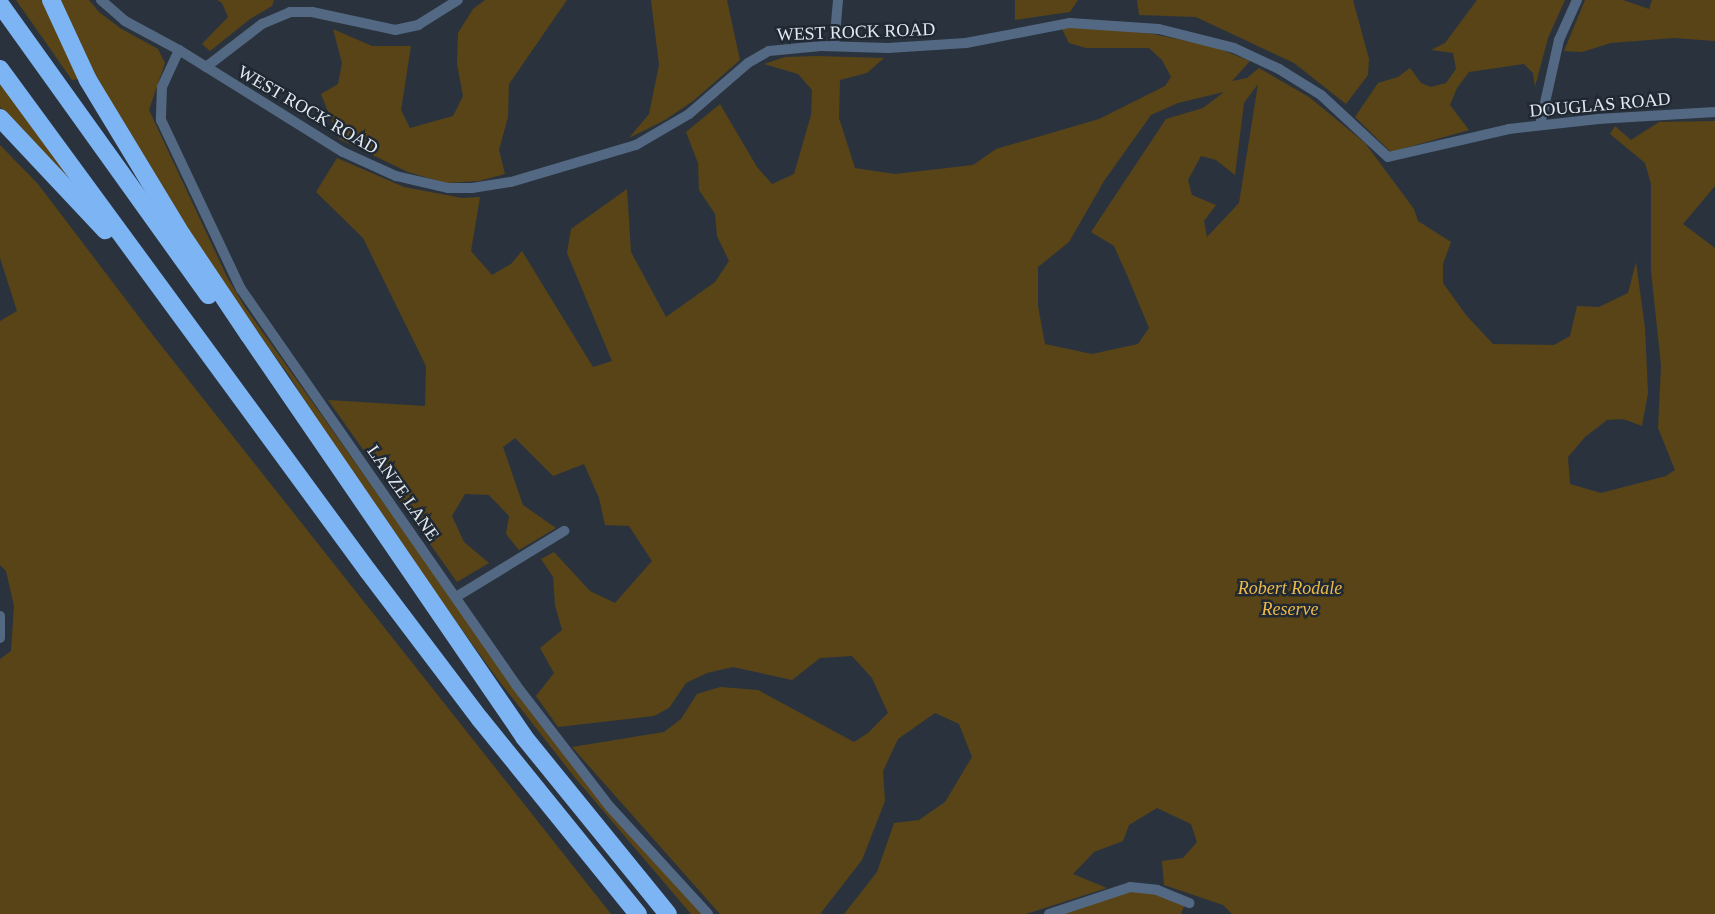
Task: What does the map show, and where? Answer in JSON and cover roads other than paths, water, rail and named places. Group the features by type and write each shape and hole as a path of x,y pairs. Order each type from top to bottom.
{"highway":[{"path":"51,0 88,80 182,235 524,737 668,914"},
{"path":"0,4 418,584"},
{"path":"0,69 368,571"},
{"path":"0,118 60,180 139,271 480,719 638,914"}],"street":[{"name":"WEST ROCK ROAD","path":"101,0 125,21 179,50 309,132 360,160 413,181 472,188 511,182 636,145 690,114 758,56 782,48 888,48 967,43 1070,23 1137,26 1211,40 1279,69 1340,111 1388,157 1488,133"},
{"path":"205,67 262,23 290,12 312,12 395,30 418,25 458,0"},
{"path":"834,46 838,0"},
{"path":"1540,125 1559,40 1577,0"},
{"name":"LANZE LANE","path":"179,50 162,87 161,120 225,260 259,317 572,759 610,807 708,914"},
{"name":"DOUGLAS ROAD","path":"1488,133 1598,118 1715,112"},
{"path":"456,597 564,531"},
{"path":"0,616 0,637"},
{"path":"1049,914 1130,887 1157,890 1190,903"}],"park label":[{"name":"Robert Rodale Reserve","path":"1290,599"}]}
